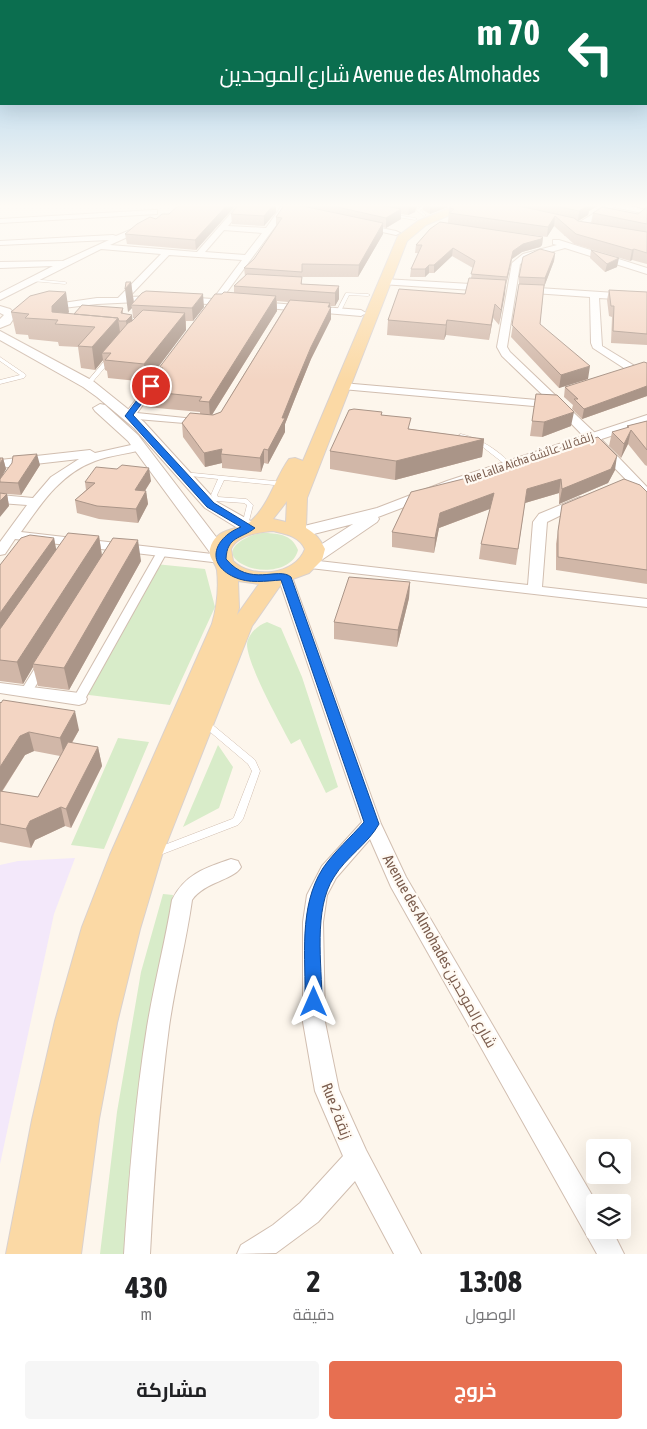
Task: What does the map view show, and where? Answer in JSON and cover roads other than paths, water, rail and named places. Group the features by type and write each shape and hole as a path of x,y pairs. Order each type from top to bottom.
{"main road":[{"path":"26,1254 62,1066 72,1020 97,927 124,855 223,624 228,608 221,549 228,539 251,526 280,497 361,314 381,263"},
{"path":"299,531 295,514 297,498 392,263"},
{"path":"222,560 238,575 255,579 280,578 303,570 312,560 314,545 310,539 299,531 273,525 251,526"},
{"path":"61,1254 82,1119 100,1023 125,929 148,855 241,625 280,578"}],"street":[{"path":"0,265 65,263"},
{"path":"0,297 65,263"},
{"path":"122,299 157,263"},
{"path":"206,314 215,302 235,283 246,263"},
{"path":"517,263 514,268 510,289 502,347 506,354 554,394 558,405 641,480 647,494"},
{"path":"620,263 647,271"},
{"path":"384,282 647,298"},
{"path":"594,294 596,343 598,348 642,369"},
{"path":"38,310 87,302 122,299 142,303 215,302 246,304 283,312 361,314"},
{"path":"73,316 87,302"},
{"path":"4,315 23,313"},
{"path":"0,335 88,384 129,416 183,474 197,492 251,526"},
{"path":"0,348 37,367 94,403 115,421 140,447 222,560"},
{"path":"615,376 642,369"},
{"path":"129,416 163,371"},
{"path":"342,386 558,405"},
{"path":"129,416 214,424"},
{"name":"Rue Lalla Aicha زنقة للا عائشة","path":"299,531 383,511 452,484 647,419"},
{"path":"7,466 140,447"},
{"path":"0,550 52,483 64,472 109,452"},
{"path":"616,486 641,480"},
{"path":"535,589 540,522 544,516 590,497"},
{"path":"0,499 38,502"},
{"name":"Rue Lalla Aicha زنقة للا عائشة","path":"312,560 383,511"},
{"path":"12,535 113,552 162,552 222,560"},
{"path":"0,688 79,698 162,552"},
{"path":"312,560 647,603"},
{"name":"Avenue des Almohades شارع الموحدين","path":"280,578 372,824 398,881 586,1210"},
{"path":"26,692 52,649"},
{"name":"Rue 2 زنقة","path":"372,824 329,872 317,895 314,922 314,1022 327,1091 357,1159 408,1254"},
{"path":"137,1254 142,1164 151,1074 158,1025 182,900 184,893 198,882 231,867"},
{"path":"250,1254 281,1237 311,1212 334,1189 357,1159"},
{"path":"603,1239 611,1254"}],"lane":[{"path":"32,280 65,283"},
{"path":"338,312 348,294 368,294"},
{"path":"88,384 112,356"},
{"path":"0,359 23,375 0,382"},
{"path":"452,435 471,437 485,444 509,465"},
{"path":"476,448 492,450"},
{"path":"183,474 286,484"},
{"path":"222,478 214,495 216,503 246,501 250,505 251,526"},
{"path":"148,855 230,825 238,819 256,768 252,762 203,721"}]}
